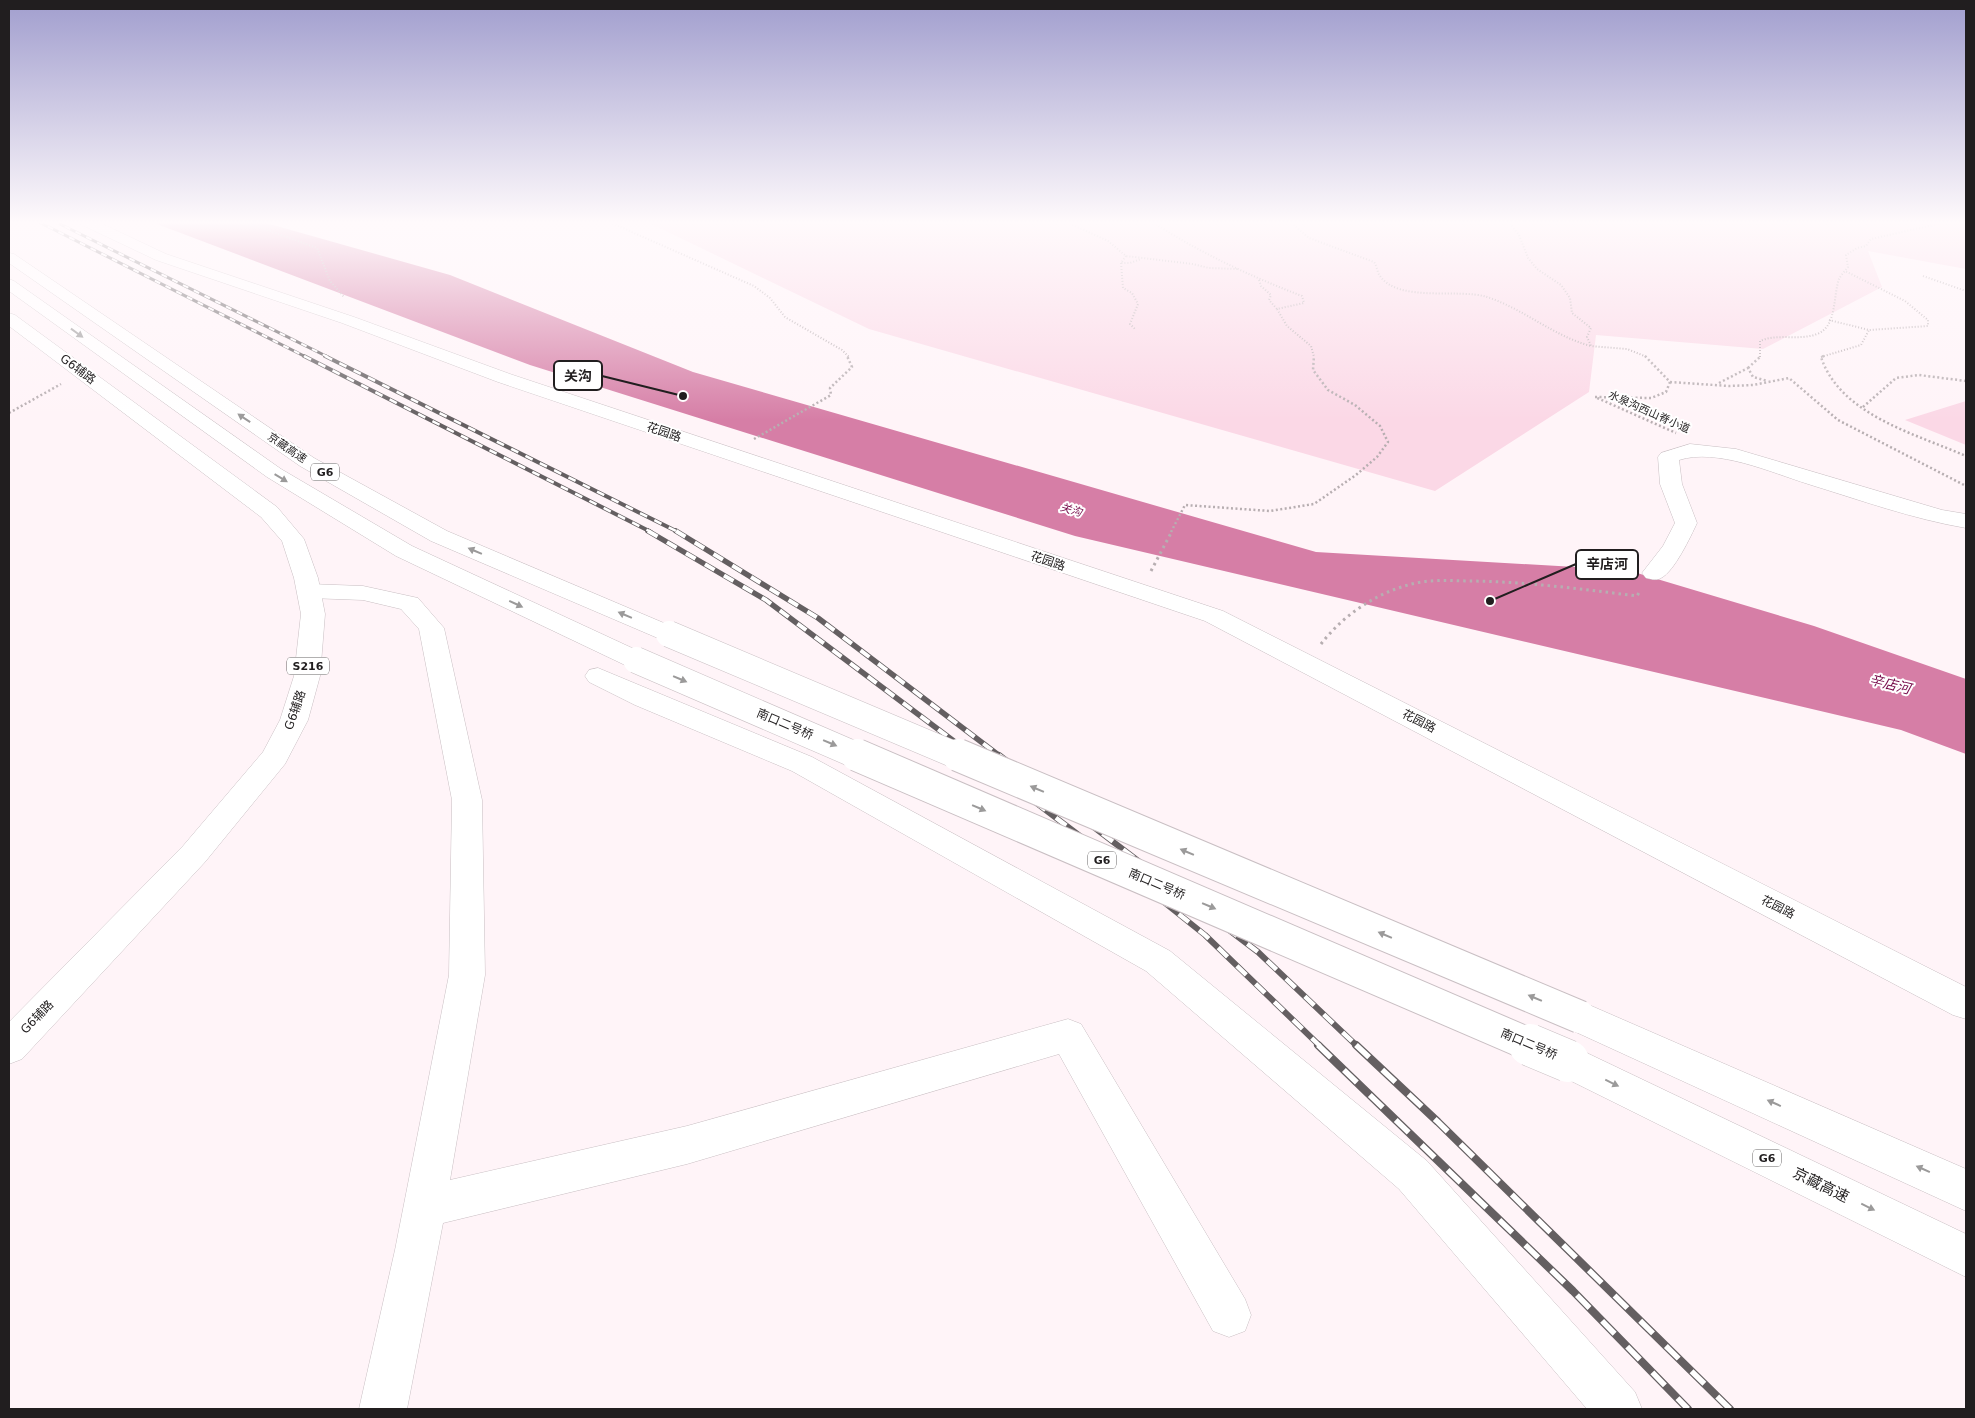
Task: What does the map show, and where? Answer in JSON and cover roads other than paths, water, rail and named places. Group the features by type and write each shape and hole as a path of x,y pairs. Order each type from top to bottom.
{"main road":[{"name":"南口二号桥","path":"13,287 274,474 404,552 636,660 1568,1061"},
{"name":"京藏高速","path":"53,287 307,462 438,536 1580,1017 1941,1178 1966,1191"},
{"name":"花园路","path":"250,287 348,320 504,378 1214,616 1966,1004"},
{"name":"G6辅路","path":"9,318 269,512 293,539 309,591 313,614 306,676 294,720 275,757 194,854 9,1047"},
{"path":"1654,573 1674,548 1686,523 1671,484 1668,457 1690,450 1729,453 1904,506 1966,521"},
{"path":"309,591 363,593 409,603 431,628 467,800 467,976 425,1207 383,1409"},
{"path":"598,676 645,699 802,764 1158,961 1413,1175 1618,1409"},
{"path":"425,1207 688,1145 1068,1035 1230,1315"},
{"name":"京藏高速","path":"1568,1061 1966,1256"}],"water":[{"path":"324,287 480,287 693,372 1316,552 1627,570 1814,626 1966,679 1966,754 1901,730 1075,536 530,365"}],"railway":[{"path":"168,287 306,357"},
{"path":"187,287 328,357"},
{"path":"304,356 651,532"},
{"path":"325,356 676,531"},
{"path":"648,531 766,600 975,757"},
{"path":"676,531 818,618 1001,757"},
{"path":"973,755 1105,855 1205,935 1320,1046"},
{"path":"999,755 1258,952 1357,1046"},
{"path":"1318,1045 1573,1291 1688,1409"},
{"path":"1356,1045 1438,1122 1730,1409"}],"place":[{"name":"关沟","path":"683,396"},
{"name":"辛店河","path":"1490,601"}]}
